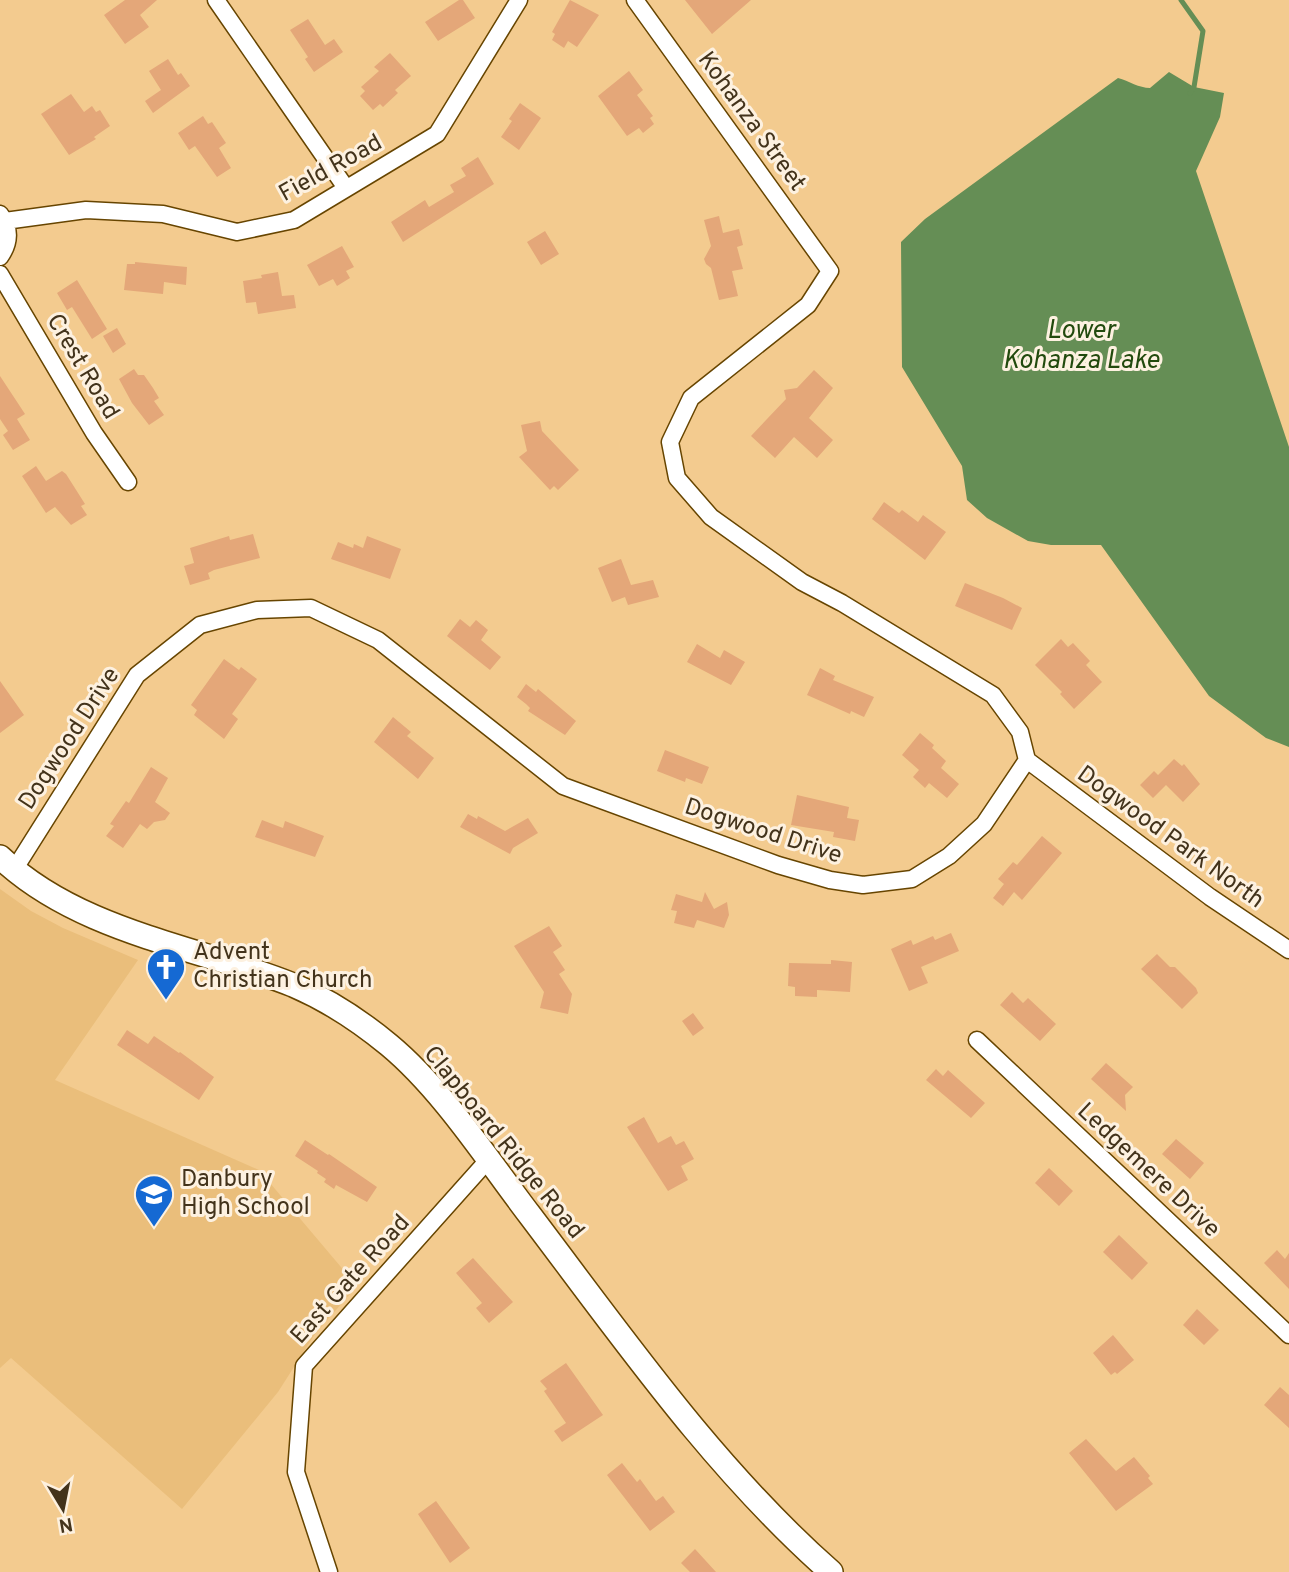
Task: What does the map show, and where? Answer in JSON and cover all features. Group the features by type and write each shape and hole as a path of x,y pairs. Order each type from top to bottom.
{"main road":[{"name":"Clapboard Ridge Road","path":"7,864 54,897 101,921 296,986 347,1013 391,1047 428,1083 718,1457 793,1539 831,1572"}],"street":[{"path":"216,0 346,188"},
{"name":"Field Road","path":"0,257 7,244 8,232 3,218 86,210 163,214 237,232 294,219 437,134 519,0"},
{"name":"Kohanza Street","path":"635,0 830,271 808,305 691,398 670,442 677,478 711,517 802,582 842,603 993,695 1020,732 1027,760"},
{"name":"Crest Road","path":"0,274 94,433 128,482"},
{"name":"Dogwood Drive","path":"7,864 138,675 200,625 257,610 311,608 378,640 563,786 778,865 830,880 863,885 912,879 949,856 984,824 1027,760"},
{"name":"Dogwood Park North","path":"1027,760 1210,897 1289,950"},
{"name":"Ledgemere Drive","path":"976,1040 1289,1335"},
{"name":"East Gate Road","path":"328,1572 296,1472 304,1366 488,1160"}],"shaded area":[{"name":"Danbury High School","path":"0,889 31,911 63,928 138,960 55,1080 259,1170 357,1286 315,1334 278,1392 182,1509 11,1358 0,1368"}],"water":[{"name":"Lower Kohanza Lake","path":"1169,72 1194,87 1224,93 1220,117 1196,171 1289,447 1289,747 1266,738 1209,696 1101,545 1051,545 1028,541 987,518 967,500 962,466 902,367 901,242 925,219 1118,78 1150,88"}],"building":[{"path":"125,0 157,0 140,15 149,27 125,44 104,15"},
{"path":"463,0 475,18 438,41 425,22"},
{"path":"570,0 599,15 577,47 568,41 564,48 552,40 555,34 552,32"},
{"path":"685,0 751,0 712,34"},
{"path":"308,19 325,45 334,39 343,52 314,72 305,59 308,57 290,30"},
{"path":"390,53 411,76 395,90 398,93 383,107 380,104 373,110 360,96 365,91 361,87 379,71 374,67"},
{"path":"168,59 178,75 181,73 190,86 153,113 145,101 161,90 149,71"},
{"path":"629,71 643,90 637,95 653,116 650,118 654,124 643,133 639,128 627,136 598,96"},
{"path":"71,94 84,112 92,106 96,112 100,110 110,126 94,137 96,139 69,155 41,114"},
{"path":"520,103 541,118 519,150 501,137"},
{"path":"203,116 208,124 212,122 226,143 219,148 231,168 217,177 195,146 189,150 178,133"},
{"path":"478,157 494,184 403,242 391,222 425,200 429,207 454,192 450,185 466,176 461,168"},
{"path":"719,216 723,233 739,229 743,245 737,247 743,269 732,271 738,296 719,300 711,268 704,259 711,246 704,220"},
{"path":"545,231 559,254 541,265 527,242"},
{"path":"342,246 354,267 346,271 350,278 337,286 333,279 319,286 307,265"},
{"path":"135,262 187,267 186,285 164,282 163,294 124,290 127,264"},
{"path":"278,272 282,296 294,295 296,308 258,314 256,302 246,303 243,281"},
{"path":"77,280 107,329 92,339 72,307 67,310 57,293"},
{"path":"117,328 126,344 113,353 103,336"},
{"path":"134,369 138,375 144,375 153,388 159,398 154,401 164,415 149,425 132,403 119,379"},
{"path":"814,370 833,388 809,418 833,440 817,458 794,437 775,458 751,436 786,399 784,390 797,388"},
{"path":"0,376 25,414 17,419 30,440 13,450 3,435 8,431 0,419"},
{"path":"540,421 542,431 579,470 558,490 554,486 550,490 519,457 527,451 521,425"},
{"path":"36,466 46,481 62,471 66,474 85,504 81,506 87,515 71,525 55,507 46,513 22,476"},
{"path":"884,502 899,513 902,510 918,522 923,515 946,532 925,560 872,519"},
{"path":"253,534 260,558 214,570 208,573 210,579 190,585 184,566 194,563 190,548 229,536 230,540"},
{"path":"367,536 401,549 390,579 331,559 338,542 353,548 354,544 363,548"},
{"path":"621,559 631,585 653,580 659,597 628,605 625,597 612,602 598,568"},
{"path":"965,583 1022,608 1012,630 955,606"},
{"path":"460,619 470,627 476,620 488,630 481,640 501,657 490,670 447,636"},
{"path":"1061,639 1068,647 1073,643 1090,661 1086,665 1102,682 1074,709 1060,694 1062,692 1035,665"},
{"path":"697,644 720,658 724,650 745,662 731,685 687,662"},
{"path":"224,659 257,679 232,714 238,719 224,739 194,715 197,710 191,705"},
{"path":"820,668 835,676 833,680 874,697 864,717 851,711 850,714 807,695"},
{"path":"0,681 24,715 0,733"},
{"path":"526,684 536,692 538,689 576,721 565,735 528,711 530,708 517,697"},
{"path":"393,717 411,732 407,736 434,758 418,779 374,742"},
{"path":"920,733 946,761 941,768 959,784 947,798 929,783 925,788 913,777 919,770 902,755"},
{"path":"665,750 709,767 702,784 686,778 685,782 657,771"},
{"path":"1174,759 1182,766 1184,764 1200,784 1183,802 1166,785 1153,798 1140,785 1154,771 1158,775"},
{"path":"151,767 168,778 155,802 170,813 165,820 154,822 147,829 140,824 123,848 106,836 114,826 110,824 126,801 129,803"},
{"path":"797,795 849,807 847,818 859,820 855,841 833,837 834,832 791,825"},
{"path":"468,814 477,819 478,816 505,831 528,818 538,833 513,848 510,854 460,827"},
{"path":"262,820 283,828 285,821 324,836 315,857 255,837"},
{"path":"1042,836 1062,853 1022,900 1014,892 1003,906 993,898 1004,884 998,879 1013,862 1017,865"},
{"path":"705,892 714,909 727,902 729,915 724,928 697,920 694,928 674,923 677,911 671,910 676,894 702,902"},
{"path":"549,926 562,946 553,952 565,970 559,974 572,994 568,1014 540,1008 544,992 514,946"},
{"path":"951,933 959,951 921,967 928,983 909,991 891,949 911,940 913,945 933,936 935,940"},
{"path":"1157,954 1196,988 1198,993 1182,1009 1141,969"},
{"path":"831,960 852,962 850,992 817,990 817,997 795,996 795,987 788,986 789,963 831,964"},
{"path":"1012,992 1023,1003 1028,998 1056,1024 1040,1041 1000,1005"},
{"path":"693,1013 704,1028 693,1036 682,1021"},
{"path":"127,1030 148,1044 154,1036 214,1077 199,1100 117,1045"},
{"path":"1106,1063 1133,1087 1125,1095 1126,1111 1091,1079"},
{"path":"936,1069 943,1076 948,1070 985,1103 971,1118 926,1080"},
{"path":"644,1117 658,1143 671,1136 676,1145 684,1141 694,1159 681,1166 688,1180 668,1191 627,1127"},
{"path":"1176,1139 1204,1163 1190,1179 1162,1154"},
{"path":"305,1140 377,1187 367,1202 336,1185 334,1189 324,1182 326,1179 317,1173 318,1171 295,1156"},
{"path":"1049,1168 1073,1191 1059,1206 1035,1183"},
{"path":"1119,1235 1148,1263 1132,1280 1103,1252"},
{"path":"1277,1250 1285,1259 1289,1253 1289,1289 1264,1263"},
{"path":"473,1258 513,1302 489,1323 476,1308 482,1303 456,1273"},
{"path":"1197,1309 1219,1330 1204,1345 1183,1325"},
{"path":"1113,1335 1134,1360 1117,1374 1115,1372 1111,1375 1093,1353"},
{"path":"566,1363 603,1415 562,1442 554,1431 566,1423 540,1381"},
{"path":"1280,1387 1289,1395 1289,1428 1264,1405"},
{"path":"1086,1439 1116,1471 1134,1457 1150,1476 1148,1478 1153,1484 1116,1511 1069,1453"},
{"path":"622,1463 637,1482 640,1479 656,1501 663,1496 675,1512 650,1531 607,1475"},
{"path":"436,1501 470,1548 450,1563 418,1514"},
{"path":"695,1549 716,1572 690,1572 681,1563"}],"waterway":[{"path":"1181,0 1203,31 1194,87 1190,93"}],"place":[{"name":"Advent Christian Church","path":"166,1001"},
{"name":"Danbury High School","path":"154,1228"}]}
